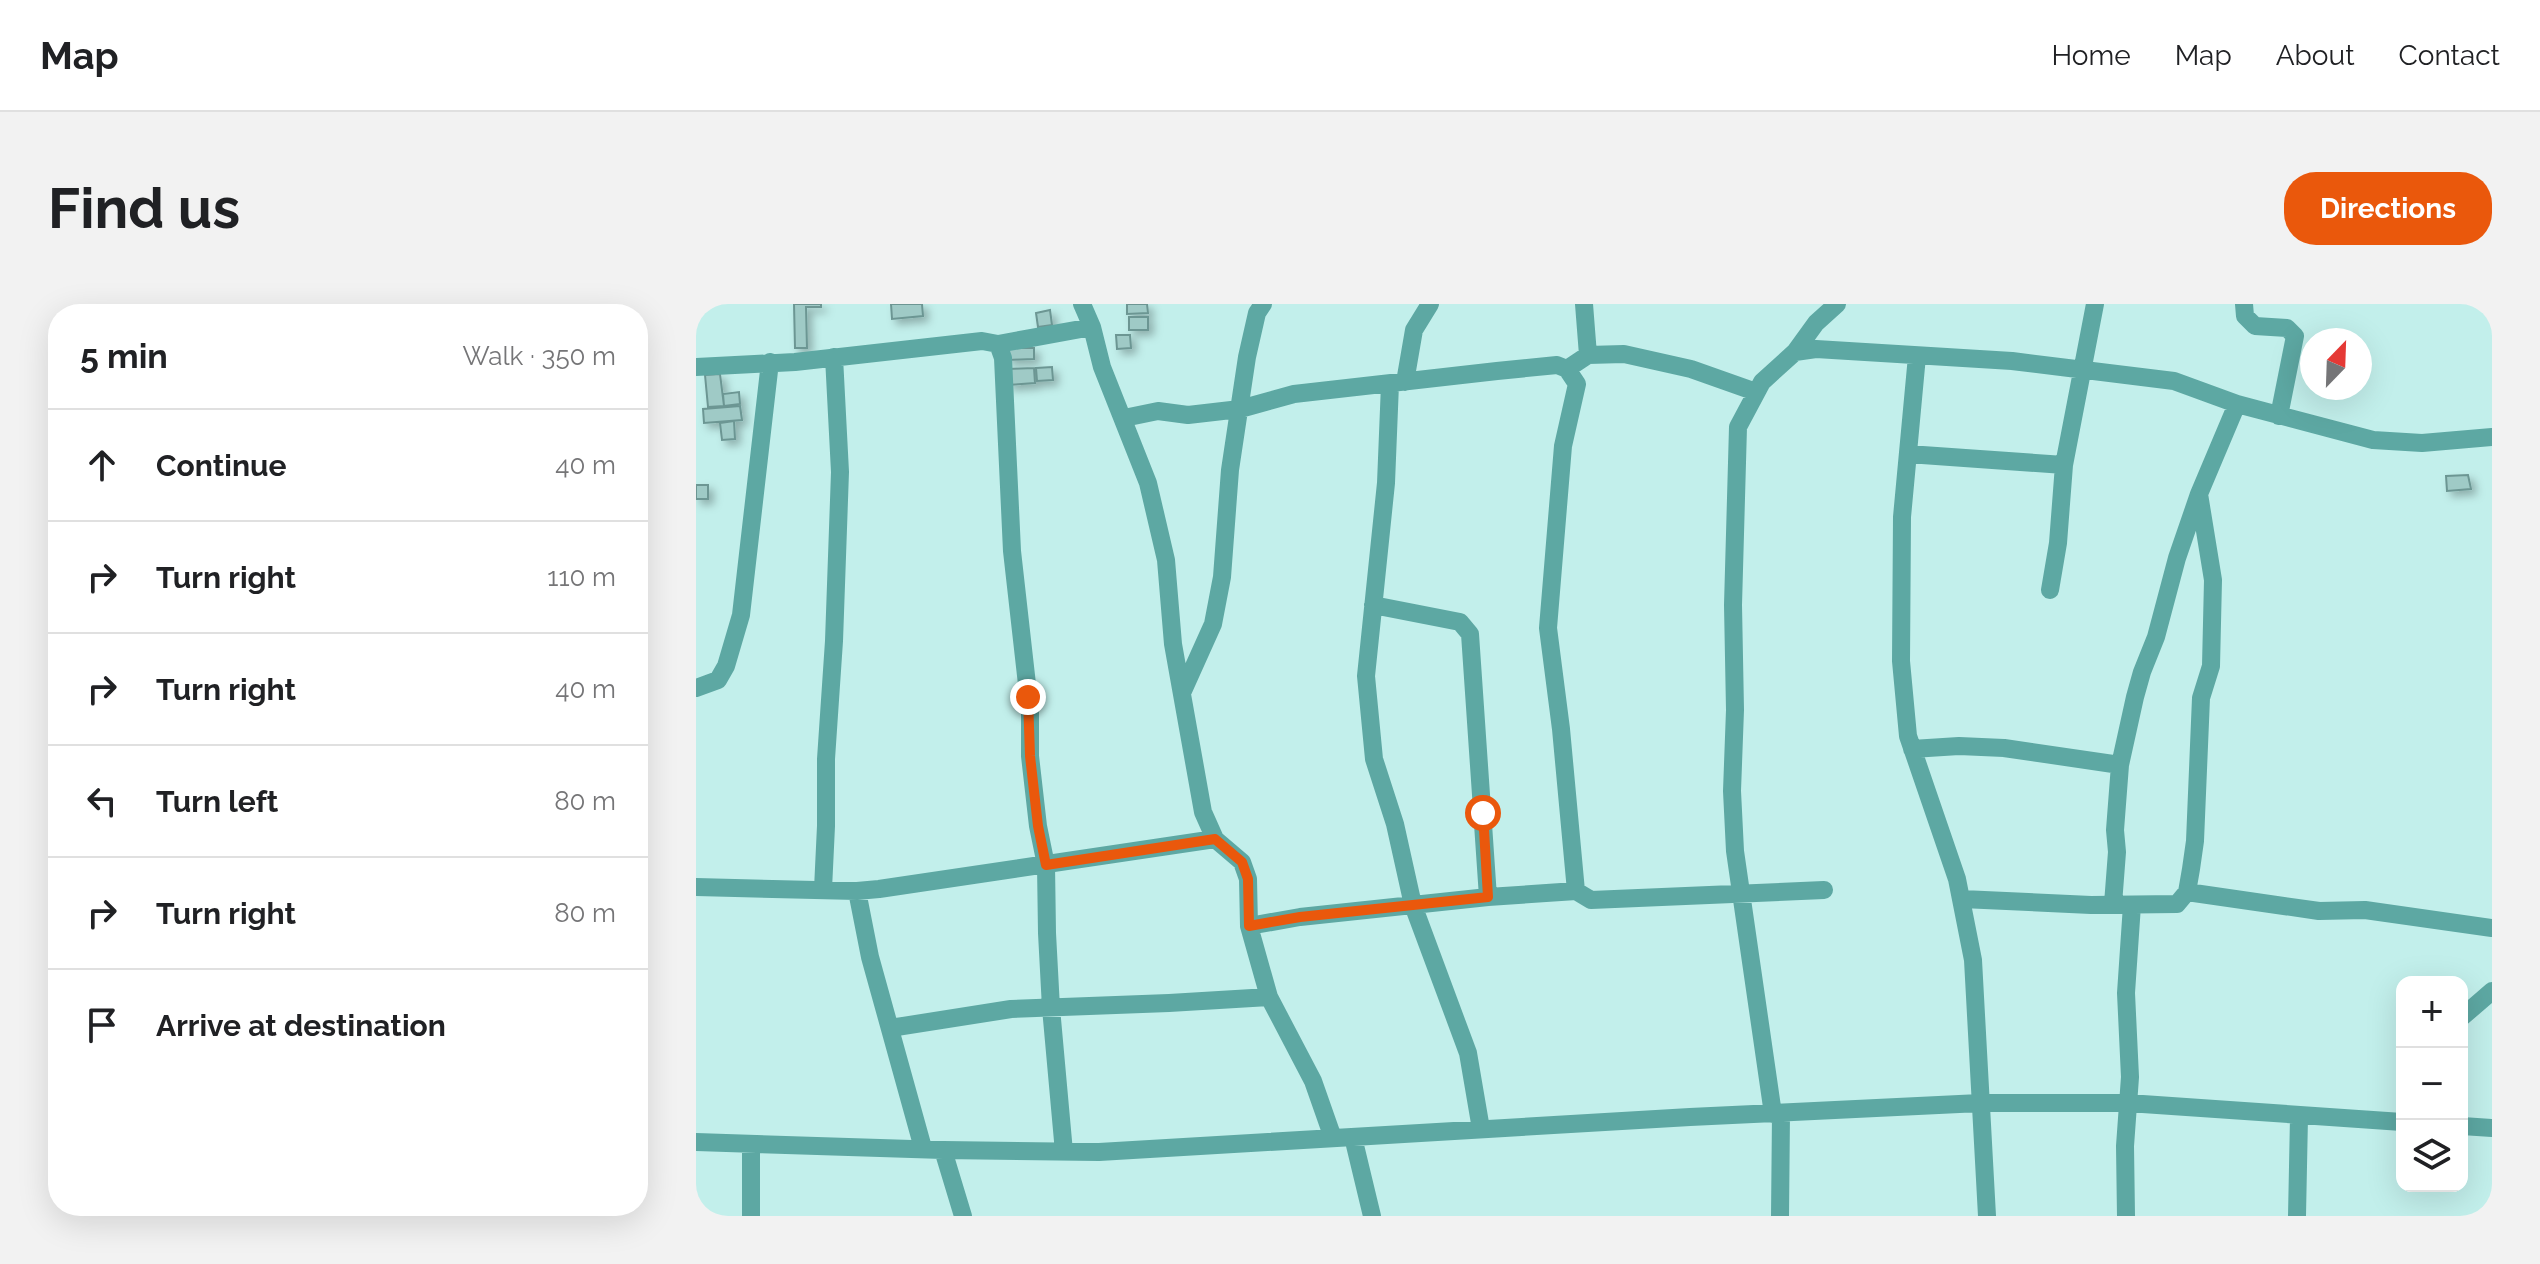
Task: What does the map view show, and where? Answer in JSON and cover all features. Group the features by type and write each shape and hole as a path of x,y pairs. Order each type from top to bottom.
{"street":[{"path":"1082,304 1092,327 1102,367 1148,483 1166,560 1173,644 1203,812 1215,839 1242,862 1248,879 1249,926 1269,997 1313,1081 1333,1138"},
{"path":"1181,696 1213,624 1222,577 1230,470 1247,357 1257,313 1263,304"},
{"path":"1430,304 1414,330 1398,383 1366,676 1374,759 1395,824 1413,905 1468,1053 1481,1129"},
{"path":"1584,304 1588,355"},
{"path":"1780,1216 1777,1114 1735,851 1732,791 1738,427 1762,382 1795,352 1816,323 1837,304"},
{"path":"2050,590 2058,543 2064,465 2095,304"},
{"path":"2244,304 2245,316 2255,326 2287,328 2295,336 2279,416"},
{"path":"696,367 834,357 982,341 998,344 1092,327"},
{"path":"998,344 1003,358 1012,551 1030,711 1030,756 1046,865 1051,1008 1064,1152"},
{"path":"1795,352 1816,349 2012,361 2174,381 2237,404 2373,440 2422,443 2492,437"},
{"path":"1567,369 1588,355 1624,354 1691,369 1756,392"},
{"path":"1917,356 1902,517 1901,661 1908,736 1962,899 1973,960 1987,1216"},
{"path":"823,889 840,472 834,357"},
{"path":"696,688 718,680 726,666 741,615 770,362"},
{"path":"1124,418 1158,411 1188,415 1240,409 1294,394 1557,365 1567,369 1577,384 1563,446 1548,628 1576,891"},
{"path":"2126,1216 2125,1146 2130,1077 2123,904 2115,830 2120,765 2142,672 2156,637 2166,591 2199,494 2237,404"},
{"path":"1908,454 2064,465"},
{"path":"1962,899 2177,904 2187,892 2195,841 2201,698 2211,666 2213,580 2199,494"},
{"path":"1373,605 1460,622 1470,634 1488,897"},
{"path":"1912,749 1959,746 2004,748 2120,765"},
{"path":"696,887 857,891 936,882 1215,839"},
{"path":"1249,926 1300,917 1576,891 1591,900 1824,890"},
{"path":"857,891 870,957 923,1148"},
{"path":"2187,892 2319,911 2365,910 2492,928"},
{"path":"2468,1012 2492,991"},
{"path":"890,1028 1011,1009 1269,997"},
{"path":"696,1142 1064,1152 1980,1103 2128,1103 2299,1117 2396,1117"},
{"path":"2297,1216 2299,1117"},
{"path":"2468,1126 2492,1128"},
{"path":"1353,1137 1372,1216"},
{"path":"751,1144 751,1216"},
{"path":"943,1150 963,1216"}],"building":[{"path":"794,304 821,304 821,307 806,307 807,348 795,348"},
{"path":"891,304 922,304 923,316 892,319"},
{"path":"1127,304 1147,304 1148,313 1127,314"},
{"path":"1050,310 1052,325 1038,327 1036,313"},
{"path":"1129,317 1148,317 1148,330 1129,330"},
{"path":"1116,335 1130,335 1131,348 1117,349"},
{"path":"1007,348 1034,348 1034,359 1007,360"},
{"path":"1052,367 1053,380 1037,381 1036,368"},
{"path":"1034,368 1035,383 1008,385 1007,369"},
{"path":"720,374 724,406 708,407 705,375"},
{"path":"739,392 740,404 724,406 723,394"},
{"path":"740,406 742,420 704,423 703,409"},
{"path":"734,421 735,439 722,440 720,423"},
{"path":"2468,475 2471,489 2447,491 2446,476"},
{"path":"696,485 708,485 708,499 696,499"}],"route":[{"path":"1028,697 1030,756 1046,865 1215,839 1242,862 1248,879 1249,926 1300,917 1488,897 1483,813"}]}
